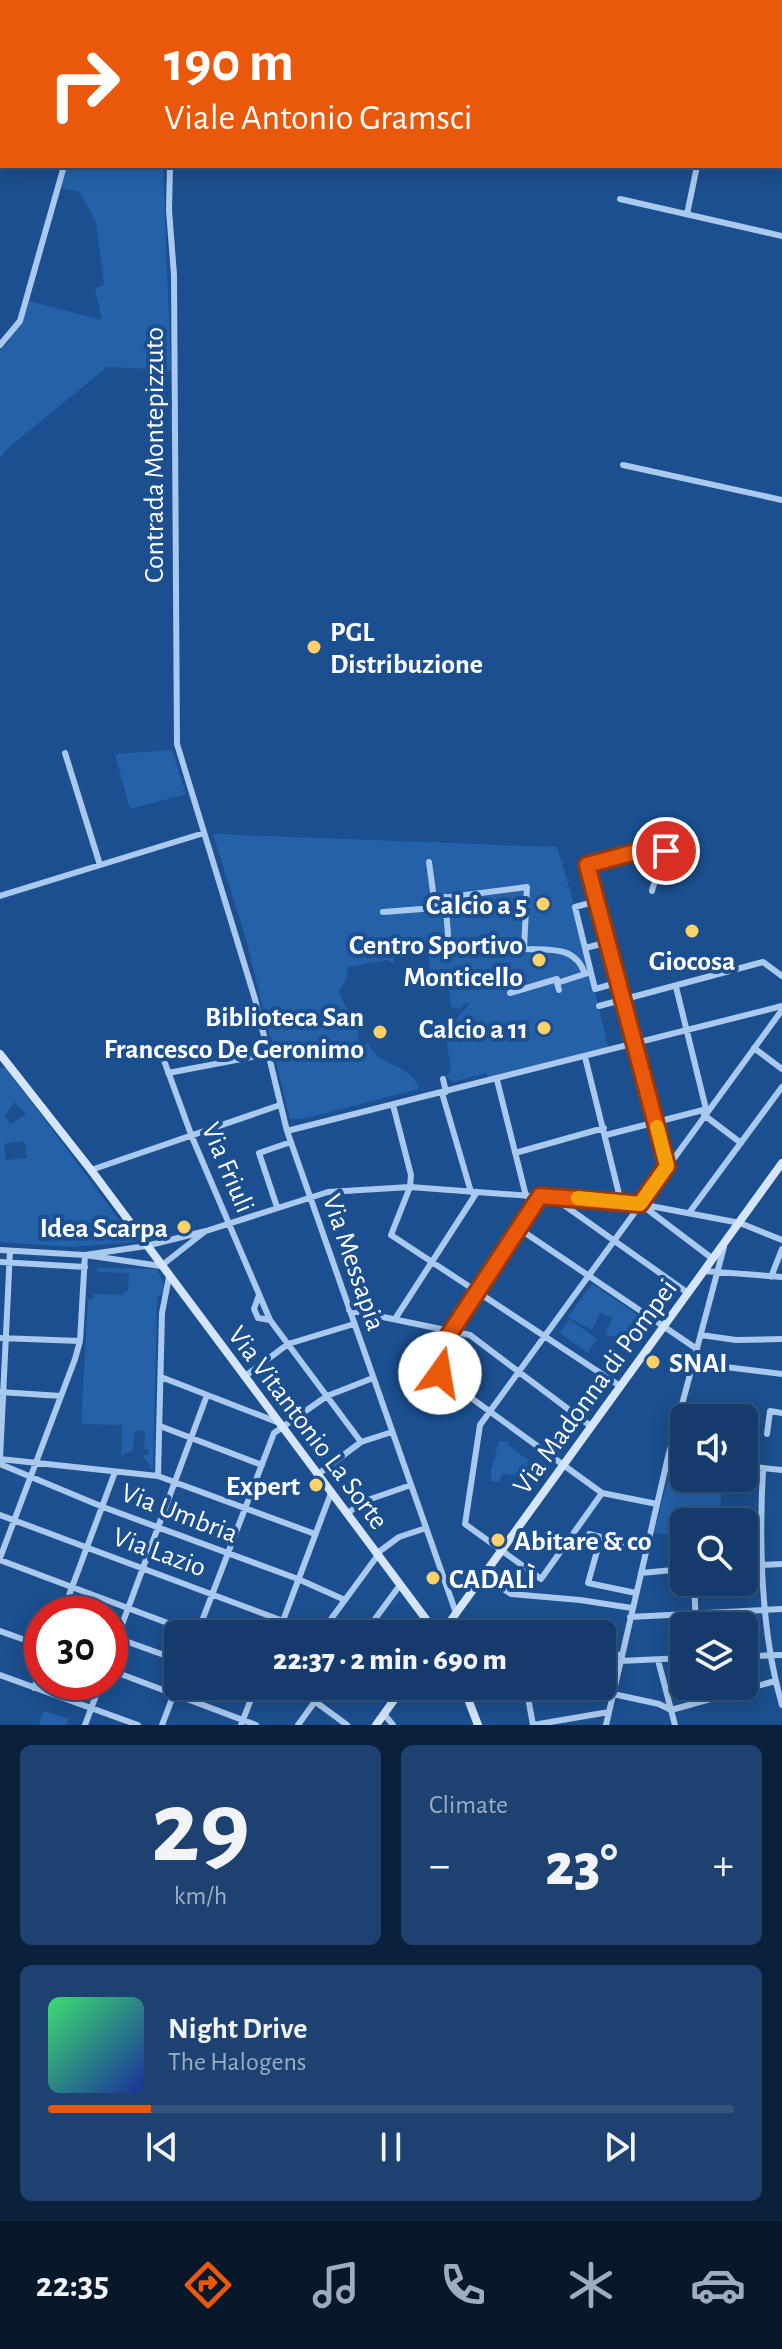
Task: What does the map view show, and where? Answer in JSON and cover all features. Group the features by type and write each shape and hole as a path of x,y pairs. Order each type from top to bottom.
{"street":[{"path":"0,345 20,321 63,168"},
{"name":"Contrada Montepizzuto","path":"170,168 174,289 177,744 204,833"},
{"path":"687,214 697,168"},
{"path":"620,199 782,236"},
{"path":"623,465 782,500"},
{"path":"65,753 100,865"},
{"path":"0,896 204,833"},
{"name":"Via Messapia","path":"204,833 255,999 287,1131 456,1613"},
{"path":"652,891 653,883 668,858 666,851 658,846 587,865 667,1166"},
{"path":"383,912 435,908 429,862"},
{"path":"434,899 527,887 524,949 554,949 569,953 588,973 595,989 620,982"},
{"path":"445,897 448,935"},
{"path":"588,973 575,907 597,901"},
{"path":"585,948 609,942"},
{"path":"599,1006 763,962 782,976"},
{"path":"510,993 557,979 558,987 588,973"},
{"path":"676,987 706,1111 741,1143"},
{"path":"287,1131 782,1008"},
{"path":"541,1579 465,1524 480,1425 782,1008"},
{"path":"754,1048 782,1069"},
{"path":"168,1073 268,1054"},
{"name":"Via Friuli","path":"162,1055 192,1137 270,1320 361,1442"},
{"path":"585,1057 621,1202"},
{"name":"Via Vitantonio La Sorte","path":"2,1059 91,1170 428,1620"},
{"path":"395,1319 474,1192 444,1093 443,1079"},
{"path":"497,1080 526,1196"},
{"path":"689,1213 782,1087"},
{"path":"91,1170 280,1105"},
{"path":"393,1105 411,1175 410,1187 391,1235 620,1386"},
{"path":"515,1153 706,1111"},
{"path":"277,1207 259,1153 291,1142"},
{"name":"Via Madonna di Pompei","path":"450,1620 704,1271 715,1266 725,1243 782,1163"},
{"path":"85,1255 146,1246 206,1231 328,1192 410,1187 640,1204 740,1223 782,1240"},
{"path":"540,1196 452,1330 443,1349 441,1376 602,1493 657,1504"},
{"path":"551,1196 688,1293"},
{"path":"640,1204 715,1266 782,1277"},
{"path":"518,1228 697,1349"},
{"path":"0,1250 85,1255 161,1266 206,1231"},
{"path":"771,1277 782,1249"},
{"path":"10,1251 2,1338 0,1461 158,1476 315,1534"},
{"path":"85,1255 80,1341 0,1559 96,1596"},
{"path":"0,1262 85,1267"},
{"path":"616,1680 668,1457 701,1335 715,1266"},
{"path":"158,1476 164,1303 169,1277"},
{"path":"164,1303 180,1292"},
{"path":"349,1310 470,1335 592,1427"},
{"path":"244,1377 288,1344 354,1324"},
{"path":"701,1335 736,1340 782,1339"},
{"path":"2,1338 80,1341"},
{"path":"693,1363 782,1374"},
{"path":"161,1377 279,1424"},
{"path":"202,1620 279,1424 327,1396 373,1378"},
{"path":"1,1392 61,1396"},
{"path":"164,1622 128,1608 207,1395"},
{"path":"245,1410 260,1399"},
{"path":"767,1434 770,1411 782,1413"},
{"path":"160,1426 262,1465"},
{"path":"317,1475 361,1442 392,1432"},
{"name":"Via Umbria","path":"0,1461 30,1478 298,1579 345,1600"},
{"path":"758,1467 782,1470"},
{"path":"763,1468 761,1520 769,1655 782,1705"},
{"path":"69,1596 115,1472"},
{"path":"347,1514 362,1502 411,1485"},
{"path":"283,1620 331,1493"},
{"path":"539,1597 541,1579 602,1493"},
{"name":"Via Lazio","path":"0,1515 280,1620"},
{"path":"330,1620 377,1554 399,1537 426,1528"},
{"path":"589,1534 646,1548"},
{"path":"601,1537 588,1583 636,1593"},
{"path":"758,1565 782,1564"},
{"path":"641,1573 670,1570"},
{"path":"484,1576 507,1593 632,1608"},
{"path":"374,1620 400,1585"},
{"path":"724,1612 782,1609"},
{"path":"630,1617 670,1615"},
{"path":"0,1631 24,1640"},
{"path":"128,1642 164,1655"},
{"path":"758,1655 782,1655"},
{"path":"616,1657 670,1659"},
{"path":"658,1660 675,1725"},
{"path":"0,1675 24,1684"},
{"path":"128,1677 164,1690"},
{"path":"616,1695 659,1704 671,1710 775,1681"},
{"path":"68,1700 138,1725"},
{"path":"85,1725 94,1700"},
{"path":"162,1725 172,1700"},
{"path":"188,1700 242,1723 256,1725"},
{"path":"242,1723 251,1700"},
{"path":"376,1725 393,1702 390,1700"},
{"path":"468,1700 478,1725"},
{"path":"529,1700 533,1725 609,1712"},
{"path":"606,1725 612,1700"},
{"path":"298,1725 315,1701 347,1725"},
{"path":"384,1714 393,1725"}],"shaded area":[{"path":"66,168 163,168 171,370 107,367 0,458 0,350 7,344 29,301 102,320 95,288 104,285 96,222 80,192 60,188"},
{"path":"172,750 186,794 130,809 115,754"},
{"name":"Centro Sportivo Monticello","path":"213,834 557,847 575,907 609,1051 488,1082 486,1073 453,1082 446,1076 451,1070 445,1032 469,1004 460,1009 451,1007 448,984 439,984 431,978 428,952 394,958 394,964 388,960 348,967 346,980 339,991 358,1022 359,1045 369,1044 379,1058 409,1074 419,1089 303,1119 290,1119 246,939"},
{"path":"0,1068 6,1068 136,1242 71,1247 0,1242","holes":["15,1102 26,1114 11,1124 4,1116","24,1141 27,1158 6,1160 4,1144"]},
{"path":"97,1268 157,1269 164,1288 157,1298 153,1469 144,1458 144,1455 149,1455 149,1450 144,1449 145,1434 142,1430 135,1432 133,1450 121,1456 122,1425 81,1424 88,1299 93,1299 94,1294 122,1295 128,1290 129,1273 97,1272"},
{"path":"592,1284 654,1326 642,1342 605,1335 612,1318 600,1313 592,1330 568,1317"},
{"path":"569,1319 597,1339 588,1353 560,1333"},
{"path":"499,1441 509,1442 508,1445 528,1460 526,1464 549,1471 546,1477 521,1469 515,1475 502,1474 499,1482 491,1481"},
{"path":"670,1473 670,1492 722,1492 720,1508 670,1508 670,1535 654,1533"},
{"path":"44,1711 68,1719 66,1725 39,1725"}],"slow traffic":[{"path":"578,1198 640,1204 667,1166 657,1127"}],"place":[{"name":"PGL Distribuzione","path":"314,647"},
{"name":"Calcio a 5","path":"543,904"},
{"name":"Giocosa","path":"692,931"},
{"name":"Centro Sportivo Monticello","path":"539,960"},
{"name":"Calcio a 11","path":"544,1028"},
{"name":"Biblioteca San Francesco De Geronimo","path":"380,1032"},
{"name":"Idea Scarpa","path":"184,1227"},
{"name":"SNAI","path":"653,1362"},
{"name":"Expert","path":"316,1485"},
{"name":"Abitare & co","path":"498,1540"},
{"name":"CADALÌ","path":"433,1578"}],"route":[{"path":"440,1373 448,1336 540,1196 640,1204 667,1166 587,865 658,846 666,851"}]}
